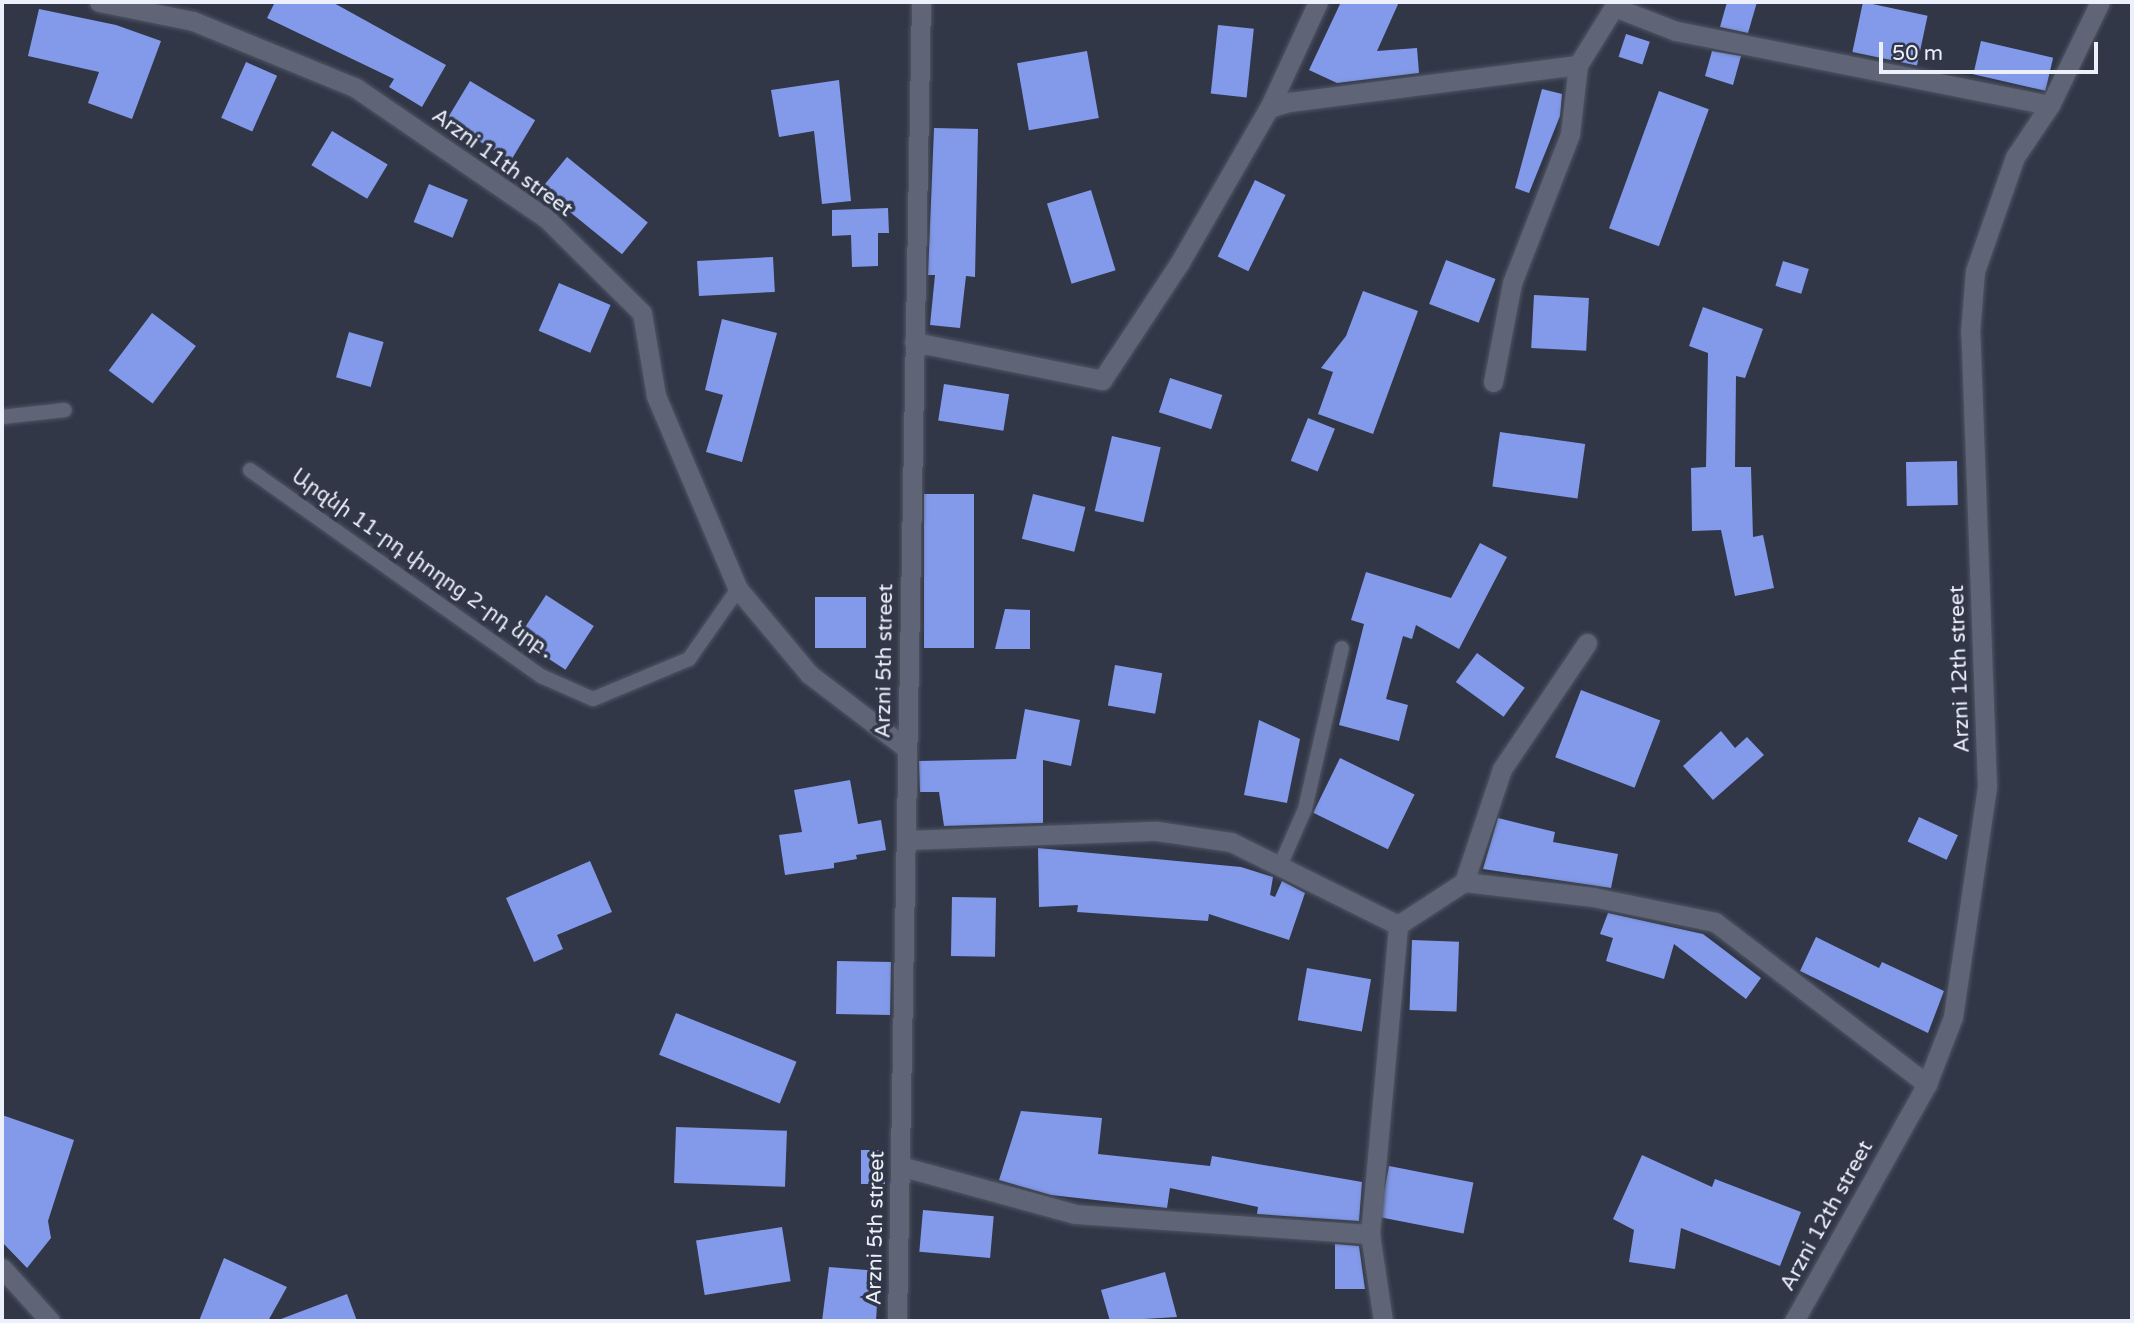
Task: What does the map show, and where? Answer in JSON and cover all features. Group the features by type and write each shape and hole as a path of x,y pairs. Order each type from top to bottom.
{"street":[{"name":"Arzni 11th street","path":"99,2 193,21 356,88 546,218 642,313 656,396 738,589 808,674 906,748"},
{"name":"Arzni 5th street","path":"897,1321 921,2"},
{"path":"914,342 1102,380 1180,262 1269,108 1318,2"},
{"name":"Arzni 12th street","path":"1794,1321 1927,1084 1953,1017 1987,786 1970,333 1975,271 2015,157 2050,105 2100,2"},
{"path":"1493,382 1512,283 1570,134 1578,65 1615,5 1676,32 2050,105"},
{"path":"1269,108 1289,102 1578,65"},
{"path":"1398,925 1464,882 1502,769 1587,643"},
{"path":"907,841 1157,831 1231,842 1398,925"},
{"path":"1464,882 1592,897 1715,922 1927,1084"},
{"path":"1383,1321 1370,1234 1398,925"},
{"path":"900,1166 1075,1214 1370,1234"},
{"path":"2,1268 50,1321"}],"lane":[{"path":"2,417 65,410"},
{"name":"Արզնի 11-րդ փողոց 2-րդ նրբ․","path":"250,470 541,676 593,699 689,659 738,589"},
{"path":"1280,866 1305,809 1342,648"}],"building":[{"path":"275,2 332,2 446,65 422,107 389,87 394,79 267,18"},
{"path":"1341,2 1399,2 1377,51 1417,48 1419,73 1337,83 1309,70"},
{"path":"1727,2 1757,2 1748,33 1720,27"},
{"path":"1863,2 1928,16 1917,66 1852,52"},
{"path":"39,9 116,25 161,41 132,119 88,103 99,72 28,56"},
{"path":"1218,25 1254,29 1247,97 1211,94"},
{"path":"1626,34 1650,42 1642,65 1619,57"},
{"path":"1981,41 2053,58 2045,91 1973,74"},
{"path":"1087,51 1099,118 1029,130 1017,63"},
{"path":"1712,51 1741,56 1733,85 1705,76"},
{"path":"246,62 277,76 252,132 221,118"},
{"path":"839,80 851,201 822,204 814,131 779,137 771,90"},
{"path":"470,81 535,120 511,160 446,121"},
{"path":"1542,89 1562,94 1560,116 1529,193 1515,188"},
{"path":"1659,91 1709,109 1659,246 1609,228"},
{"path":"934,128 978,129 975,277 966,276 960,328 930,325 935,275 928,275"},
{"path":"332,131 388,164 367,199 311,165"},
{"path":"567,157 648,222 622,254 541,189"},
{"path":"1255,180 1286,195 1248,271 1218,256"},
{"path":"429,184 468,200 453,238 414,222"},
{"path":"1091,190 1116,270 1072,284 1047,203"},
{"path":"888,208 889,233 878,233 878,266 852,267 851,235 832,236 832,210"},
{"path":"773,257 775,292 699,296 697,261"},
{"path":"1446,260 1495,279 1479,323 1429,304"},
{"path":"1783,261 1809,269 1801,294 1775,286"},
{"path":"559,283 611,305 590,353 539,331"},
{"path":"1363,291 1418,311 1373,434 1318,414 1333,372 1321,368 1346,336"},
{"path":"1534,295 1589,298 1586,351 1531,348"},
{"path":"1703,307 1763,329 1745,378 1736,376 1735,467 1751,467 1753,537 1763,535 1774,588 1735,596 1721,530 1692,531 1691,468 1706,467 1708,353 1689,346"},
{"path":"152,313 196,346 153,404 109,371"},
{"path":"722,319 777,333 742,462 706,452 723,395 705,390"},
{"path":"349,332 384,342 371,387 336,377"},
{"path":"1170,378 1222,395 1211,429 1159,412"},
{"path":"944,384 1009,394 1003,431 938,421"},
{"path":"1308,418 1335,429 1318,472 1291,461"},
{"path":"1500,432 1585,444 1578,498 1492,486"},
{"path":"1112,436 1161,447 1143,522 1095,511"},
{"path":"1957,461 1958,505 1907,506 1906,462"},
{"path":"924,494 974,494 974,648 924,648"},
{"path":"1033,494 1085,507 1074,552 1022,539"},
{"path":"1480,543 1507,557 1459,649 1416,625 1412,639 1403,636 1386,699 1408,705 1399,741 1339,725 1364,624 1351,620 1366,572 1451,598"},
{"path":"546,595 594,626 565,670 518,639"},
{"path":"815,597 866,597 866,648 815,648"},
{"path":"1005,609 1030,610 1030,649 995,649"},
{"path":"1477,653 1525,688 1504,717 1456,682"},
{"path":"1115,665 1162,673 1155,714 1108,705"},
{"path":"1581,690 1660,720 1635,788 1555,757"},
{"path":"1025,709 1080,720 1071,766 1043,760 1043,823 944,826 939,792 920,792 919,761 1016,759"},
{"path":"1259,720 1300,739 1287,803 1244,795"},
{"path":"1721,731 1735,748 1747,737 1764,755 1713,800 1683,766"},
{"path":"1340,758 1415,794 1388,849 1313,813"},
{"path":"850,780 858,824 881,820 886,850 856,855 857,859 834,863 834,868 785,875 779,835 802,832 794,790"},
{"path":"1919,817 1958,835 1947,860 1908,841"},
{"path":"1498,818 1555,832 1553,842 1618,854 1611,888 1483,869"},
{"path":"1038,848 1241,867 1273,877 1270,895 1275,897 1282,881 1305,893 1289,940 1209,914 1208,921 1077,912 1078,905 1039,907"},
{"path":"590,861 612,912 557,935 563,949 534,962 506,898"},
{"path":"952,897 996,898 995,957 951,956"},
{"path":"1608,913 1703,934 1761,978 1746,999 1674,944 1664,979 1606,961 1613,938 1600,934"},
{"path":"1816,937 1879,968 1882,962 1944,991 1928,1033 1800,971"},
{"path":"1412,940 1459,942 1457,1012 1410,1010"},
{"path":"837,961 891,962 890,1015 836,1014"},
{"path":"1307,968 1371,979 1362,1031 1298,1020"},
{"path":"676,1013 797,1062 780,1103 659,1055"},
{"path":"1021,1111 1102,1118 1098,1154 1210,1166 1212,1156 1362,1182 1359,1221 1257,1214 1258,1207 1170,1188 1167,1208 1051,1195 999,1180"},
{"path":"2,1115 74,1140 48,1221 51,1238 27,1268 2,1242"},
{"path":"676,1127 787,1131 785,1187 674,1183"},
{"path":"861,1150 885,1150 885,1184 861,1184"},
{"path":"1642,1155 1712,1187 1715,1179 1801,1212 1780,1266 1681,1228 1675,1269 1629,1262 1634,1230 1613,1219"},
{"path":"1389,1166 1473,1182 1463,1233 1379,1217"},
{"path":"923,1210 994,1216 990,1258 919,1252"},
{"path":"782,1227 791,1281 705,1295 696,1241"},
{"path":"1335,1244 1359,1246 1365,1289 1335,1289"},
{"path":"224,1258 287,1287 268,1321 199,1321"},
{"path":"829,1267 879,1271 876,1321 822,1321"},
{"path":"1165,1272 1177,1317 1110,1321 1101,1290"},
{"path":"347,1294 357,1321 281,1321 281,1319"}]}
